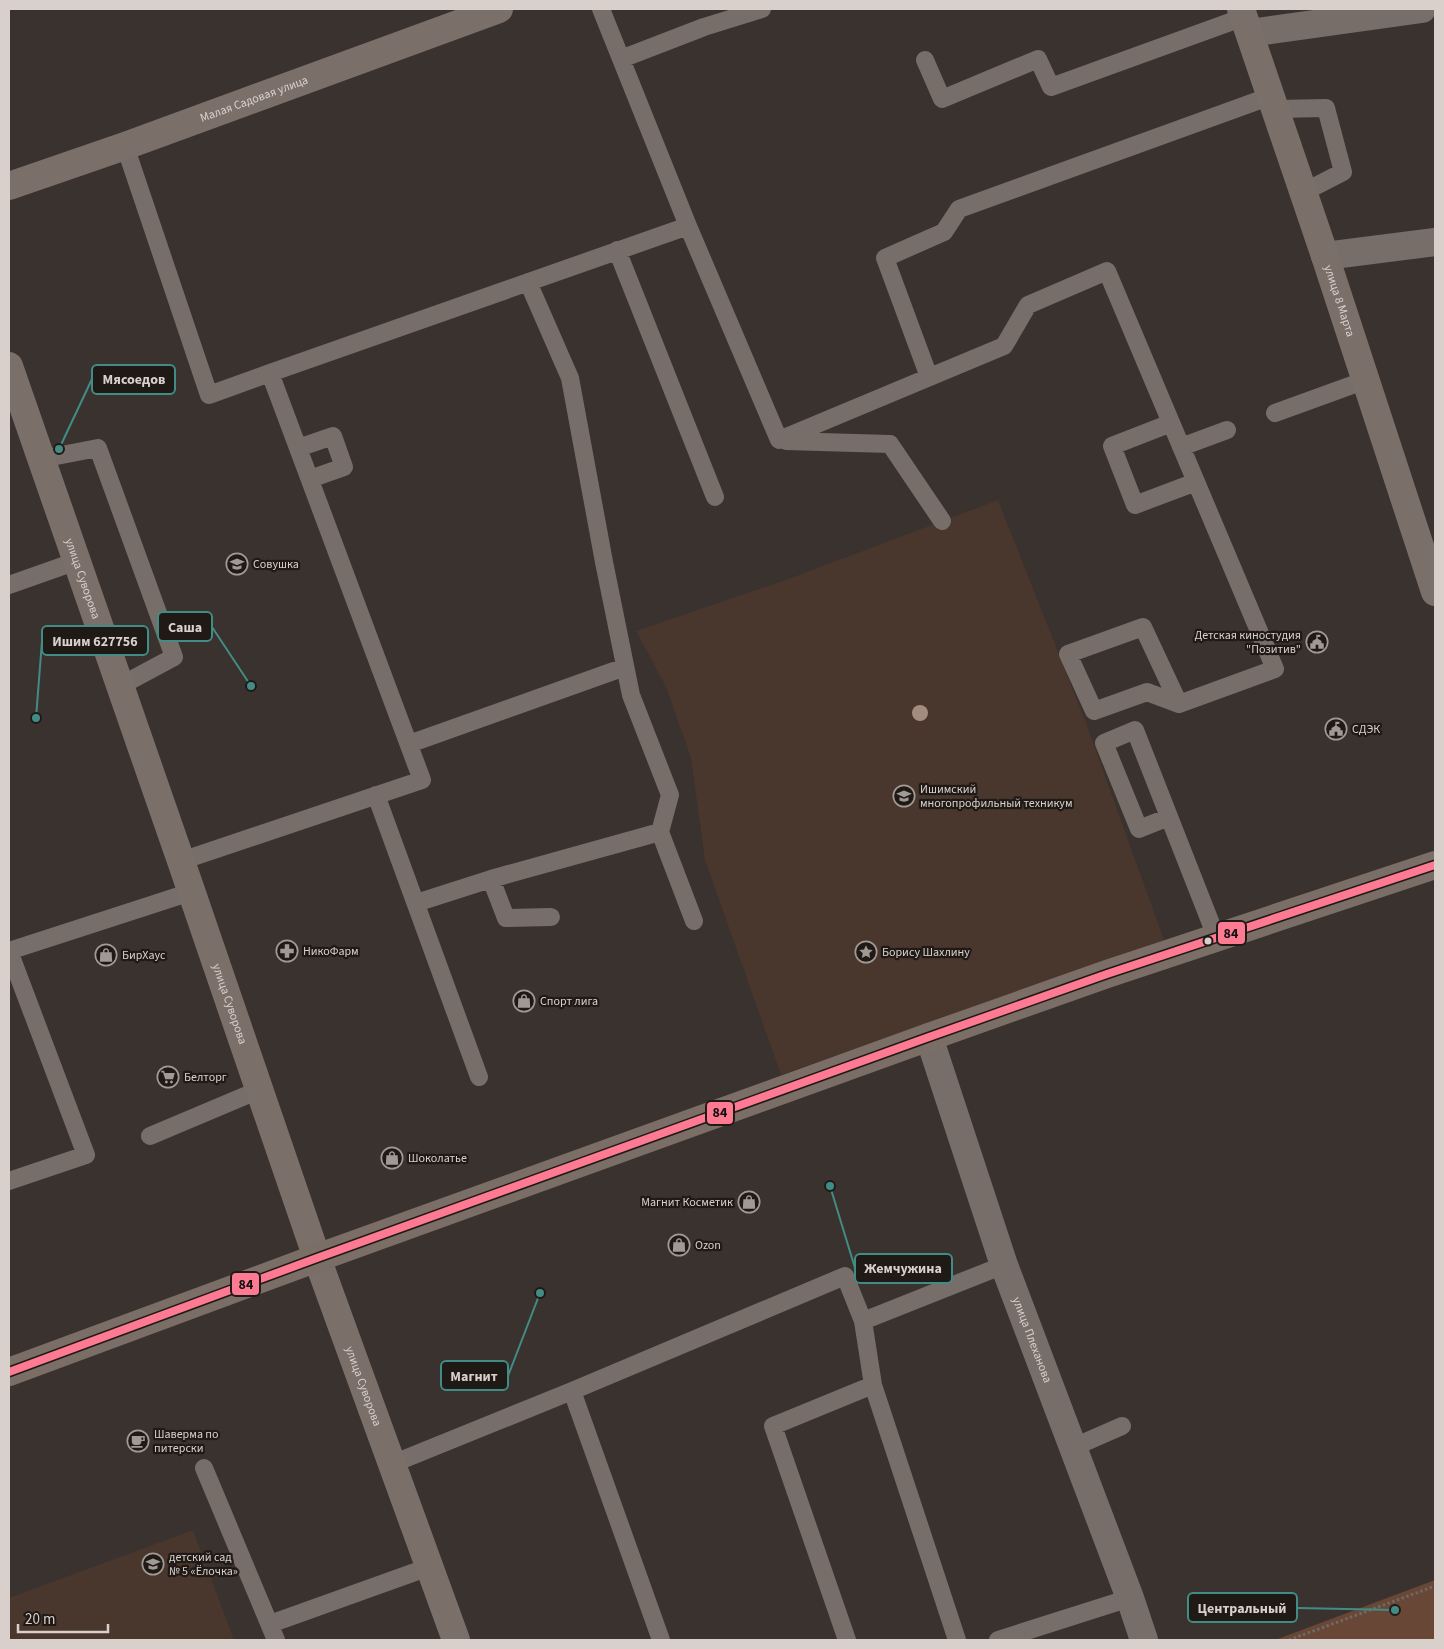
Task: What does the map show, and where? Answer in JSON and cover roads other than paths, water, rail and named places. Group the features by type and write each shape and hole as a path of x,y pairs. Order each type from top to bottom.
{"main road":[{"path":"9,1372 317,1258 929,1037 1107,974 1435,865"}],"street":[{"name":"Малая Садовая улица","path":"9,186 125,146 499,9"},
{"path":"1245,20 1422,9"},
{"name":"улица 8 Марта","path":"1245,20 1326,256 1435,592"},
{"path":"1326,256 1435,242"},
{"name":"улица Суворова","path":"9,366 317,1258 456,1640"},
{"name":"улица Плеханова","path":"929,1037 1004,1264 1074,1447 1144,1640"}],"lane":[{"path":"601,9 688,226 779,440"},
{"path":"621,59 704,27 762,9"},
{"path":"926,60 942,99 1038,59 1051,87 1245,20"},
{"path":"929,377 886,258 944,232 959,209 1273,103 1326,108 1343,172 1304,192"},
{"path":"125,146 209,395 688,226"},
{"path":"618,250 715,497"},
{"path":"779,440 1004,346 1028,305 1107,272 1275,669 1179,704 1147,692 1094,711 1068,654 1143,627 1179,704"},
{"path":"528,282 570,378 631,695 670,795 660,832 694,921"},
{"path":"181,861 422,780 270,373"},
{"path":"1275,413 1366,380"},
{"path":"1171,423 1112,446 1135,505 1196,482"},
{"path":"1181,447 1227,430"},
{"path":"298,448 334,436 344,467 310,479"},
{"path":"779,440 890,444 942,521"},
{"path":"41,459 98,448 174,657 120,686"},
{"path":"9,584 77,561"},
{"path":"409,744 625,667"},
{"path":"1170,817 1139,829 1104,743 1136,730 1170,817 1217,939"},
{"path":"376,795 479,1077"},
{"path":"416,904 491,880 660,832"},
{"path":"491,880 506,918 551,917"},
{"path":"9,1182 86,1156 9,951 191,892"},
{"path":"150,1136 259,1090"},
{"path":"863,1322 1004,1264"},
{"path":"392,1464 572,1391 845,1276 863,1322 873,1385 957,1640"},
{"path":"847,1640 773,1426 873,1385"},
{"path":"572,1391 661,1640"},
{"path":"1074,1447 1122,1426"},
{"path":"204,1468 273,1632 429,1567"},
{"path":"998,1640 1130,1598"}],"place":[{"name":"Мясоедов","path":"59,449"},
{"name":"Совушка","path":"237,564"},
{"name":"Детская киностудия \"Позитив\"","path":"1317,642"},
{"name":"Саша","path":"251,686"},
{"name":"Ишим 627756","path":"36,718"},
{"name":"СДЭК","path":"1336,729"},
{"name":"Ишимский многопрофильный техникум","path":"904,796"},
{"name":"НикоФарм","path":"287,951"},
{"name":"Борису Шахлину","path":"866,952"},
{"name":"БирХаус","path":"106,955"},
{"name":"Спорт лига","path":"524,1001"},
{"name":"Белторг","path":"168,1077"},
{"name":"Шоколатье","path":"392,1158"},
{"name":"Жемчужина","path":"830,1186"},
{"name":"Магнит Косметик","path":"749,1202"},
{"name":"Ozon","path":"679,1245"},
{"name":"Магнит","path":"540,1293"},
{"name":"Шаверма по питерски","path":"138,1441"},
{"name":"детский сад № 5 «Ёлочка»","path":"153,1564"},
{"name":"Центральный","path":"1395,1610"}]}
